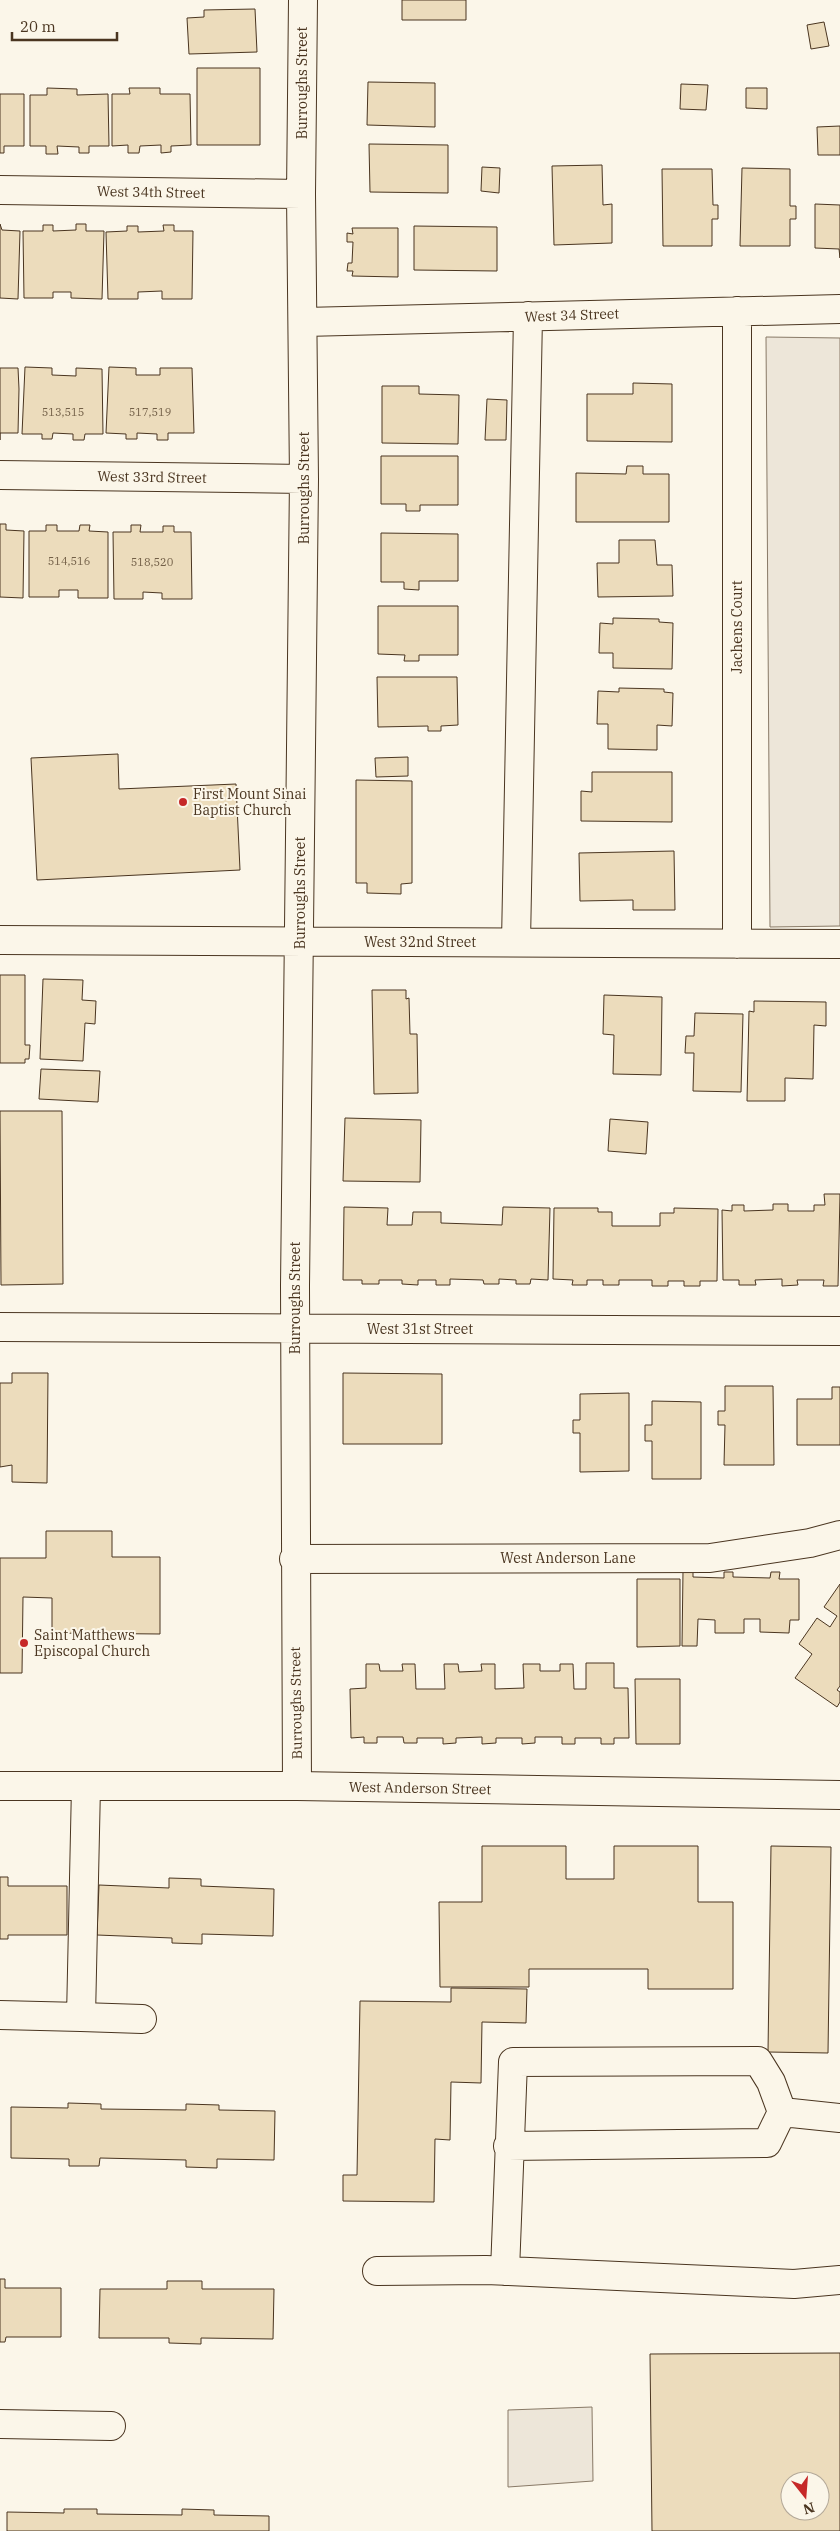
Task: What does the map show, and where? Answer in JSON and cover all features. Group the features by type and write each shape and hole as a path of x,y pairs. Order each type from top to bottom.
{"street":[{"name":"Burroughs Street","path":"297,1786 294,1559 304,479 304,322 301,194 302,0"},
{"name":"West 34th Street","path":"0,190 301,194"},
{"name":"West 34 Street","path":"304,322 840,309"},
{"name":"Jachens Court","path":"737,311 737,944"},
{"path":"516,942 528,316"},
{"name":"West 33rd Street","path":"0,475 304,479"},
{"name":"West 32nd Street","path":"0,940 840,944"},
{"name":"West 31st Street","path":"0,1327 840,1331"},
{"name":"West Anderson Lane","path":"294,1559 710,1558 810,1544 840,1535"},
{"name":"West Anderson Street","path":"0,1786 297,1786 840,1795"},
{"path":"81,2017 86,1786"},
{"path":"0,2015 142,2019"},
{"path":"505,2270 508,2146 513,2062 758,2061 771,2082 782,2112 767,2143 508,2146"},
{"path":"782,2112 840,2118"},
{"path":"377,2270 505,2270 794,2284 840,2280"},
{"path":"0,2424 111,2426"}],"shaded area":[{"path":"766,337 840,338 840,926 770,927"},
{"path":"592,2407 593,2481 508,2487 508,2410"}],"building":[{"path":"402,0 466,0 466,20 402,20"},
{"path":"255,9 257,52 189,54 187,18 204,17 204,10"},
{"path":"824,22 829,46 811,49 807,25"},
{"path":"197,68 260,68 260,145 197,145"},
{"path":"368,82 435,83 435,127 367,125"},
{"path":"681,84 708,85 706,110 680,109"},
{"path":"47,88 77,89 77,95 108,94 109,146 89,146 89,153 79,153 79,147 57,146 58,154 46,154 46,146 30,146 30,95 47,95"},
{"path":"129,88 160,88 160,94 190,94 191,145 171,146 171,152 161,153 161,145 140,146 139,153 128,153 128,145 112,146 112,94 130,94"},
{"path":"746,88 767,88 767,109 746,108"},
{"path":"0,94 24,94 24,146 4,146 4,153 0,153"},
{"path":"840,126 840,155 818,155 817,127"},
{"path":"369,144 448,145 448,193 370,192"},
{"path":"602,165 603,205 612,204 612,243 554,245 552,166"},
{"path":"482,167 500,168 499,193 481,191"},
{"path":"742,168 790,169 790,206 796,206 796,219 790,219 790,246 740,246"},
{"path":"662,169 712,169 713,205 718,205 718,219 712,219 712,246 663,246"},
{"path":"815,204 840,205 840,258 839,249 815,248"},
{"path":"0,224 2,230 20,231 18,299 0,298"},
{"path":"76,224 86,224 86,231 104,231 102,299 71,298 71,292 53,292 53,298 24,298 23,231 43,231 43,225 53,225 53,231 76,230"},
{"path":"163,225 174,225 174,231 193,231 192,299 162,299 162,291 138,292 138,299 108,299 106,232 127,231 127,226 138,226 138,232 164,231"},
{"path":"414,226 497,227 497,271 414,270"},
{"path":"352,228 398,228 398,277 352,276 353,271 347,271 348,263 352,263 353,242 347,242 347,233 353,234"},
{"path":"25,367 52,368 52,375 76,376 76,368 102,369 103,434 85,434 84,440 73,440 73,434 53,433 52,439 42,439 42,434 22,434"},
{"path":"109,367 136,368 136,375 160,375 160,368 192,368 194,433 168,433 168,440 157,440 157,434 137,433 137,439 126,439 126,434 106,433"},
{"path":"0,368 18,368 18,433 0,433"},
{"path":"633,383 672,384 672,442 587,441 587,394 633,394"},
{"path":"382,386 419,386 419,394 459,395 458,444 382,443"},
{"path":"487,399 507,400 506,440 485,440"},
{"path":"381,456 458,456 458,505 420,505 420,511 406,511 406,504 381,504"},
{"path":"627,466 643,466 643,474 669,474 669,522 576,522 576,473 626,474"},
{"path":"0,524 6,524 6,530 24,531 23,598 0,597"},
{"path":"46,525 57,525 57,531 79,531 80,525 90,525 89,531 108,532 108,598 78,598 78,590 59,590 59,597 29,597 29,531 46,531"},
{"path":"131,525 141,525 140,532 163,532 163,526 174,526 174,532 191,532 192,599 162,599 162,593 143,592 143,599 114,599 113,532 131,532"},
{"path":"381,533 458,534 458,581 419,581 419,590 404,589 404,582 381,582"},
{"path":"619,540 655,540 657,565 672,565 673,596 598,597 597,563 619,563"},
{"path":"378,606 458,606 458,655 419,655 419,661 404,661 405,655 378,654"},
{"path":"613,618 659,619 659,622 673,623 672,669 613,668 613,653 599,653 600,623 613,624"},
{"path":"377,677 457,677 458,725 441,726 441,731 428,731 428,726 378,727"},
{"path":"619,688 664,689 664,692 673,693 672,726 657,725 657,750 608,749 608,724 597,724 598,691 619,692"},
{"path":"118,754 119,789 236,784 240,870 37,880 31,758"},
{"path":"408,757 408,776 376,777 375,758"},
{"path":"592,772 672,772 672,822 581,821 581,791 592,792"},
{"path":"356,780 412,781 412,883 401,884 401,894 367,893 367,883 356,883"},
{"path":"674,851 675,910 633,910 633,900 580,901 579,853"},
{"path":"0,975 25,975 25,1045 30,1045 29,1059 25,1059 25,1063 0,1063"},
{"path":"43,979 83,980 82,1000 96,1001 95,1024 85,1023 83,1061 40,1059"},
{"path":"372,990 406,990 406,999 409,998 410,1034 417,1034 418,1093 374,1094"},
{"path":"604,995 662,997 661,1075 613,1074 614,1035 603,1034"},
{"path":"754,1001 826,1002 826,1026 814,1025 813,1079 785,1078 785,1101 747,1101 749,1011 754,1012"},
{"path":"695,1013 743,1014 741,1092 693,1091 694,1053 685,1053 686,1036 694,1036"},
{"path":"41,1069 100,1071 98,1102 39,1099"},
{"path":"0,1111 62,1111 63,1284 1,1285"},
{"path":"345,1118 421,1120 420,1182 343,1181"},
{"path":"610,1119 648,1122 646,1154 608,1151"},
{"path":"824,1194 840,1194 838,1286 823,1286 824,1280 797,1280 798,1285 782,1286 782,1279 755,1280 756,1285 739,1285 739,1280 723,1280 722,1210 732,1211 732,1205 744,1205 744,1211 773,1210 773,1204 788,1204 788,1211 814,1211 814,1205 825,1205"},
{"path":"344,1207 388,1208 387,1225 412,1225 413,1212 441,1212 441,1223 502,1225 503,1207 550,1208 548,1280 531,1279 530,1284 516,1284 516,1280 499,1279 499,1284 484,1284 483,1280 450,1279 450,1285 436,1285 436,1280 418,1280 418,1285 402,1284 402,1280 379,1280 379,1284 362,1284 362,1280 343,1280"},
{"path":"554,1208 598,1208 598,1212 612,1212 612,1226 660,1226 660,1213 674,1213 674,1208 718,1209 717,1281 700,1281 700,1286 684,1286 684,1281 668,1281 668,1286 652,1286 652,1280 619,1280 619,1285 603,1285 603,1280 587,1280 587,1285 572,1285 573,1280 553,1279"},
{"path":"12,1373 48,1373 47,1483 12,1482 12,1465 0,1467 0,1383 12,1383"},
{"path":"343,1373 442,1374 442,1444 343,1444"},
{"path":"725,1386 773,1386 774,1465 724,1465 725,1425 718,1425 718,1411 725,1411"},
{"path":"832,1387 840,1387 840,1445 797,1445 797,1399 832,1399"},
{"path":"629,1393 629,1471 580,1472 580,1433 573,1433 573,1420 580,1420 580,1394"},
{"path":"652,1401 701,1402 701,1479 652,1479 652,1441 645,1441 645,1425 652,1425"},
{"path":"46,1531 112,1531 112,1557 160,1557 160,1634 52,1633 52,1598 23,1597 22,1673 0,1673 0,1558 46,1558"},
{"path":"683,1571 693,1571 693,1577 724,1578 724,1572 733,1572 733,1577 770,1578 771,1572 780,1572 779,1579 799,1579 799,1620 790,1620 789,1633 760,1632 760,1619 744,1619 744,1633 715,1633 715,1620 698,1619 697,1646 682,1646"},
{"path":"637,1579 680,1579 680,1646 637,1647"},
{"path":"840,1584 840,1686 837,1690 840,1692 840,1702 837,1707 795,1678 812,1654 799,1644 817,1618 830,1627 837,1616 824,1607"},
{"path":"586,1663 614,1663 614,1688 628,1688 629,1738 614,1738 614,1744 601,1744 601,1738 575,1738 575,1744 562,1744 562,1737 535,1737 535,1743 522,1744 522,1738 496,1738 496,1743 482,1744 482,1737 456,1738 456,1743 443,1744 443,1738 417,1738 417,1743 404,1743 403,1737 377,1737 377,1743 364,1743 364,1737 351,1738 350,1689 366,1688 366,1664 379,1664 380,1671 403,1671 402,1664 415,1664 416,1689 445,1689 444,1664 458,1664 459,1672 482,1671 481,1664 495,1664 495,1689 524,1688 523,1664 540,1664 540,1671 560,1671 560,1664 573,1664 574,1689 586,1689"},
{"path":"635,1679 680,1679 680,1744 636,1744"},
{"path":"482,1846 566,1846 566,1879 614,1879 614,1846 698,1846 698,1902 733,1902 733,1989 648,1989 648,1969 529,1969 529,1987 440,1987 439,1902 482,1902"},
{"path":"771,1846 831,1847 828,2053 768,2052"},
{"path":"0,1877 8,1877 8,1886 67,1886 67,1935 8,1935 8,1939 0,1939"},
{"path":"169,1878 201,1879 201,1886 274,1889 273,1936 202,1934 202,1944 172,1943 172,1938 97,1935 99,1885 169,1888"},
{"path":"451,1988 527,1989 526,2023 482,2022 481,2083 451,2082 450,2140 435,2139 434,2202 343,2201 343,2175 357,2175 360,2001 451,2002"},
{"path":"68,2103 101,2104 101,2109 186,2110 186,2104 219,2105 219,2110 275,2111 274,2160 217,2159 217,2168 186,2167 186,2160 100,2158 99,2166 69,2166 69,2159 11,2158 11,2107 68,2108"},
{"path":"0,2279 5,2279 5,2288 61,2288 61,2337 6,2337 5,2342 0,2342"},
{"path":"167,2281 202,2281 202,2289 274,2289 273,2339 201,2338 201,2344 169,2343 169,2338 99,2338 100,2289 167,2289"},
{"path":"840,2353 840,2531 652,2531 650,2354"},
{"path":"64,2509 97,2509 97,2514 182,2515 182,2509 214,2510 214,2515 269,2516 269,2531 7,2531 7,2512 64,2513"}],"place":[{"name":"First Mount Sinai Baptist Church","path":"183,802"},
{"name":"Saint Matthews Episcopal Church","path":"24,1643"}]}
